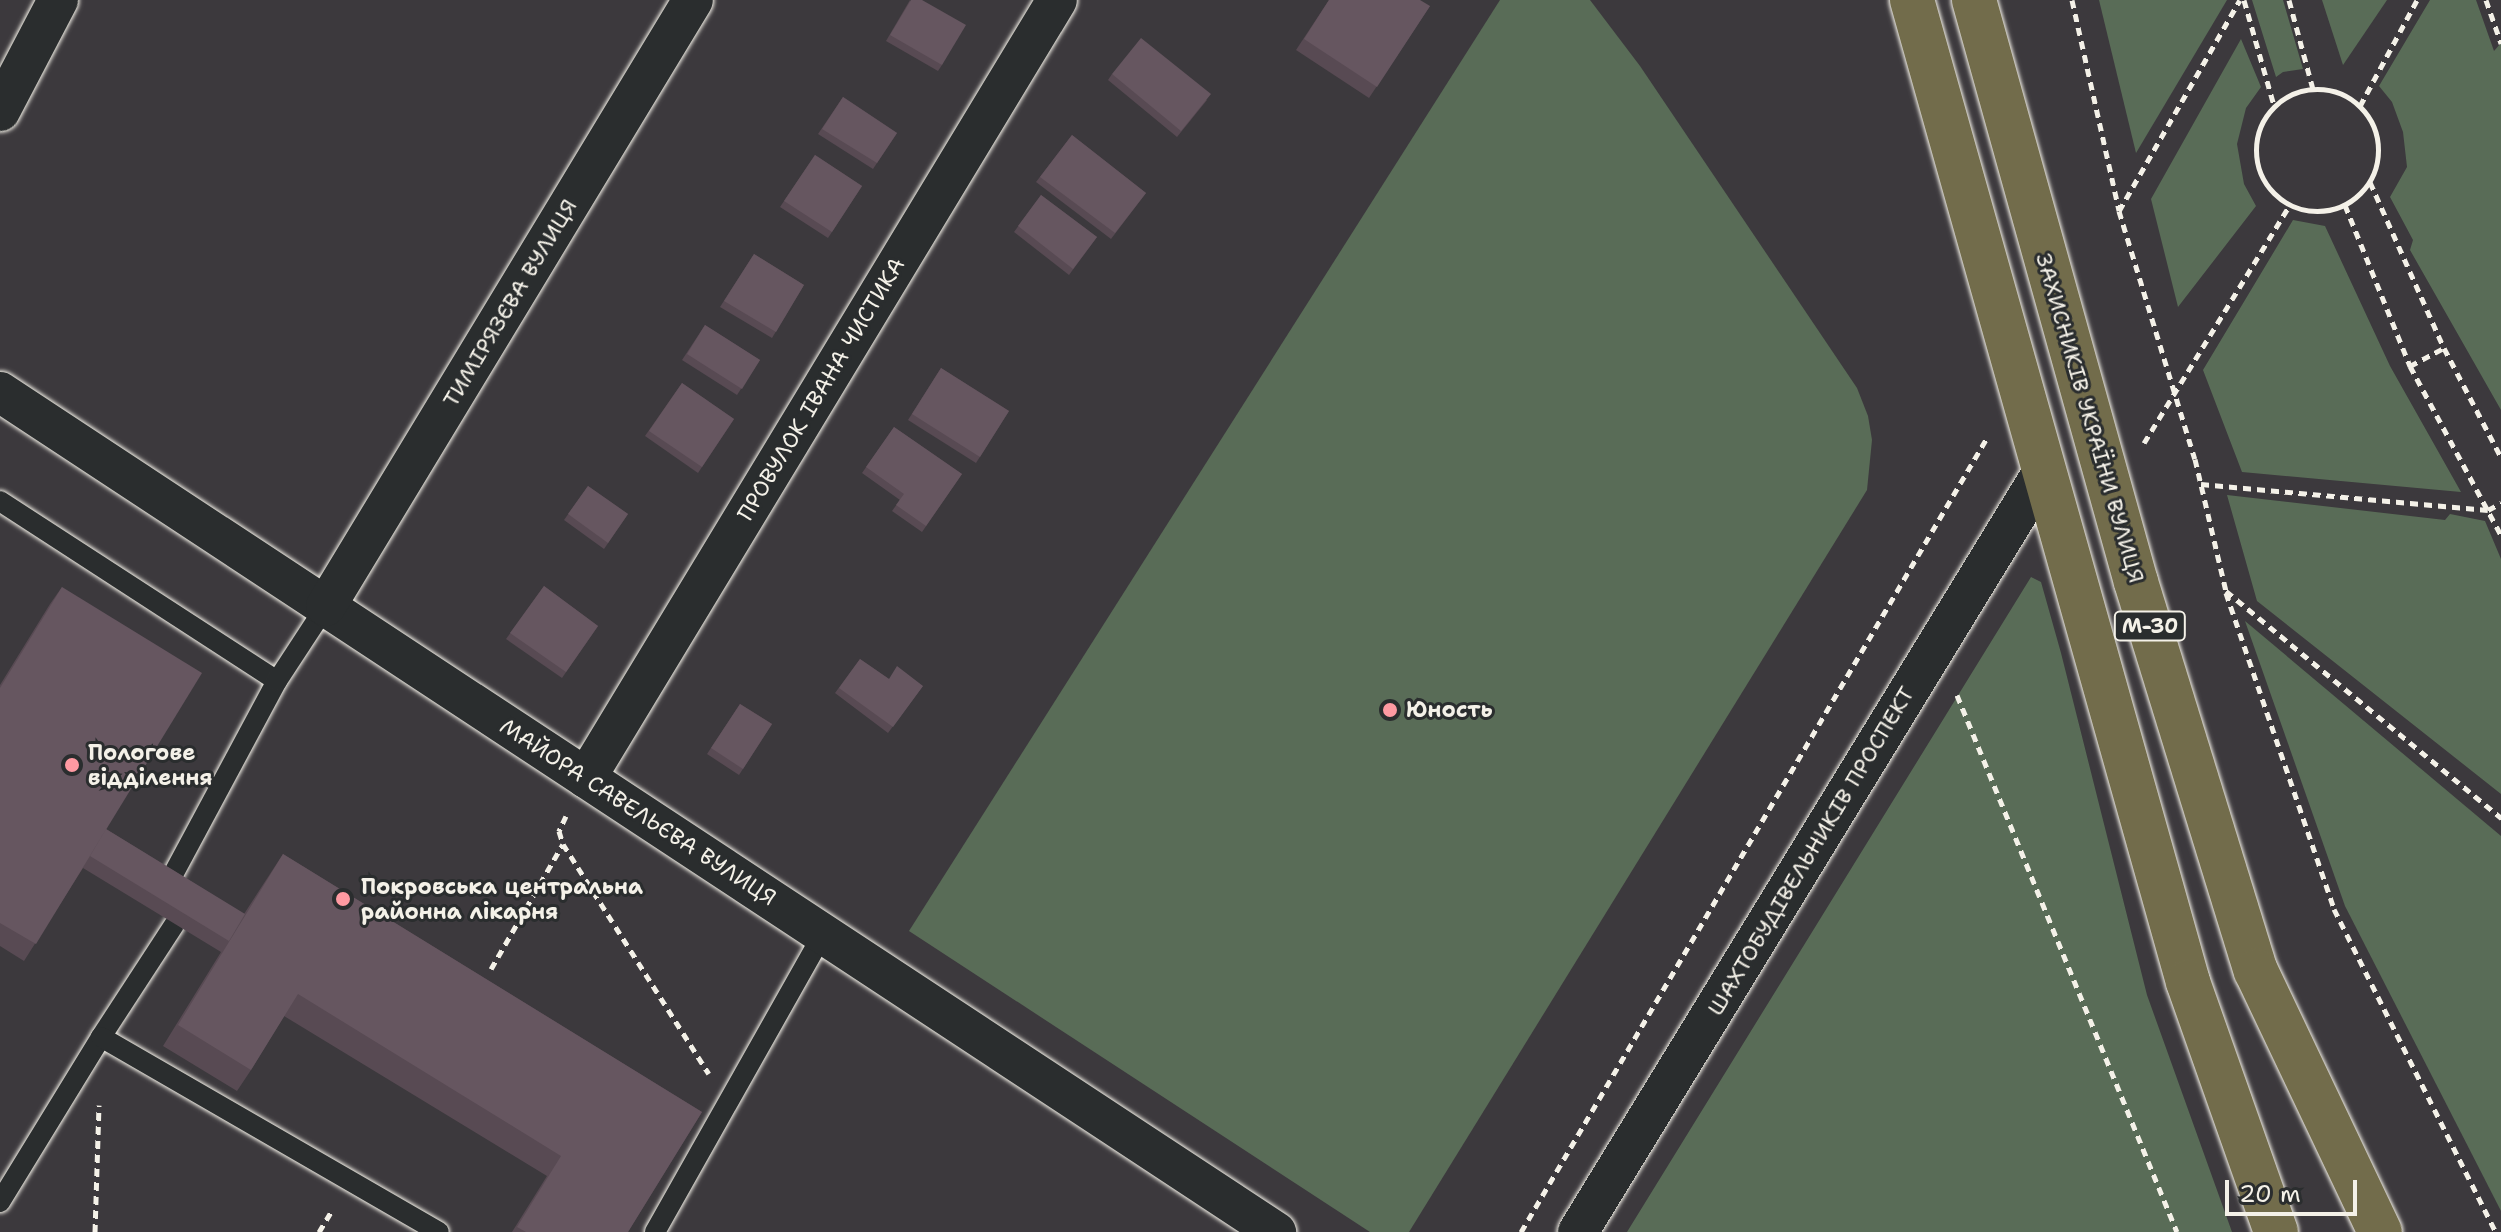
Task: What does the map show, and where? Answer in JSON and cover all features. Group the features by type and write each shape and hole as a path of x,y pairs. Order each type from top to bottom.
{"highway":[{"name":"М-30","path":"1912,0 2188,982 2276,1232"},
{"name":"ЗАХИСНИКІВ УКРАЇНИ ВУЛИЦЯ","path":"1974,0 2112,496 2256,971 2380,1232"}],"street":[{"path":"0,111 58,0"},
{"name":"ТИМІРЯЗЄВА ВУЛИЦЯ","path":"326,606 693,0"},
{"name":"ПРОВУЛОК ІВАНА ЧИСТИКА","path":"586,778 1057,0"},
{"name":"МАЙОРА САВЕЛЬЄВА ВУЛИЦЯ","path":"0,392 1276,1232"},
{"name":"ШАХТОБУДІВЕЛЬНИКІВ ПРОСПЕКТ","path":"1578,1232 2044,470"}],"lane":[{"path":"0,501 277,681"},
{"path":"168,884 277,681 326,606"},
{"path":"0,1202 174,925"},
{"path":"655,1232 823,934"},
{"path":"101,1037 439,1232"}],"path":[{"path":"2072,0 2119,211 2201,484 2226,591 2334,909 2496,1232"},
{"path":"2119,211 2242,0"},
{"path":"2242,0 2274,105"},
{"path":"2289,0 2313,89"},
{"path":"2360,106 2417,0"},
{"path":"2486,0 2501,43"},
{"path":"2313,89 2334,91 2360,106 2374,127 2378,146 2370,182 2345,205 2327,211 2308,211 2275,196 2258,167 2258,133 2274,105 2293,93 2313,89"},
{"path":"2370,182 2444,348 2501,457"},
{"path":"2112,496 2290,205"},
{"path":"2345,205 2410,366 2501,535"},
{"path":"2410,366 2444,348"},
{"path":"1521,1232 1994,425"},
{"path":"2201,484 2488,510 2501,503"},
{"path":"2226,591 2501,818"},
{"path":"1956,694 2177,1232"},
{"path":"586,778 559,831 563,844 728,1105"},
{"path":"491,969 563,844"},
{"path":"95,1232 101,1037"}],"green space":[{"name":"Юность","path":"1500,0 1590,0 1640,66 1857,388 1868,416 1872,440 1867,490 1409,1232 1370,1232 909,931"},
{"path":"2099,0 2227,0 2136,153"},
{"path":"2252,0 2283,0 2303,69 2283,72 2276,77"},
{"path":"2322,0 2387,0 2343,65"},
{"path":"2430,0 2476,0 2494,51 2501,43 2501,410 2410,250 2413,240 2390,197 2407,167 2403,132 2392,102 2379,86"},
{"path":"2241,39 2261,87 2246,108 2237,144 2244,184 2256,206 2178,307 2151,199"},
{"path":"2293,220 2325,226 2390,366 2461,492 2242,472 2203,370"},
{"path":"2227,495 2445,520 2450,514 2485,521 2501,559 2501,794 2257,601"},
{"path":"2031,577 2041,582 2061,653 2147,995 2232,1232 1627,1232"},
{"path":"2245,621 2501,836 2501,1211 2345,906"}],"building":[{"path":"911,0 922,0 966,25 942,65 890,35"},
{"path":"1329,0 1420,0 1430,6 1377,87 1304,39"},
{"path":"1141,38 1211,94 1181,131 1112,74"},
{"path":"843,97 897,133 877,163 822,129"},
{"path":"1072,135 1146,193 1115,233 1040,177"},
{"path":"815,155 862,186 832,232 784,201"},
{"path":"1041,195 1097,237 1073,269 1018,226"},
{"path":"754,254 804,285 776,332 724,301"},
{"path":"705,325 760,360 742,389 687,354"},
{"path":"941,368 1009,411 980,457 912,414"},
{"path":"682,383 734,419 702,467 649,431"},
{"path":"894,427 962,474 926,526 896,505 904,494 866,467"},
{"path":"588,486 628,514 608,543 568,514"},
{"path":"544,586 598,626 566,672 510,633"},
{"name":"Пологове відділення","path":"62,587 202,673 36,944 0,923 0,688"},
{"path":"860,659 889,679 897,666 923,686 893,727 839,688"},
{"path":"740,704 772,724 743,769 711,748"},
{"path":"106,829 245,914 229,941 90,856"},
{"path":"283,854 702,1112 628,1232 526,1232 517,1227 561,1156 298,994 251,1070 178,1025"}],"place":[{"name":"Юность","path":"1390,710"},
{"name":"Пологове відділення","path":"72,765"},
{"name":"Покровська центральна районна лікарня","path":"343,899"}]}
